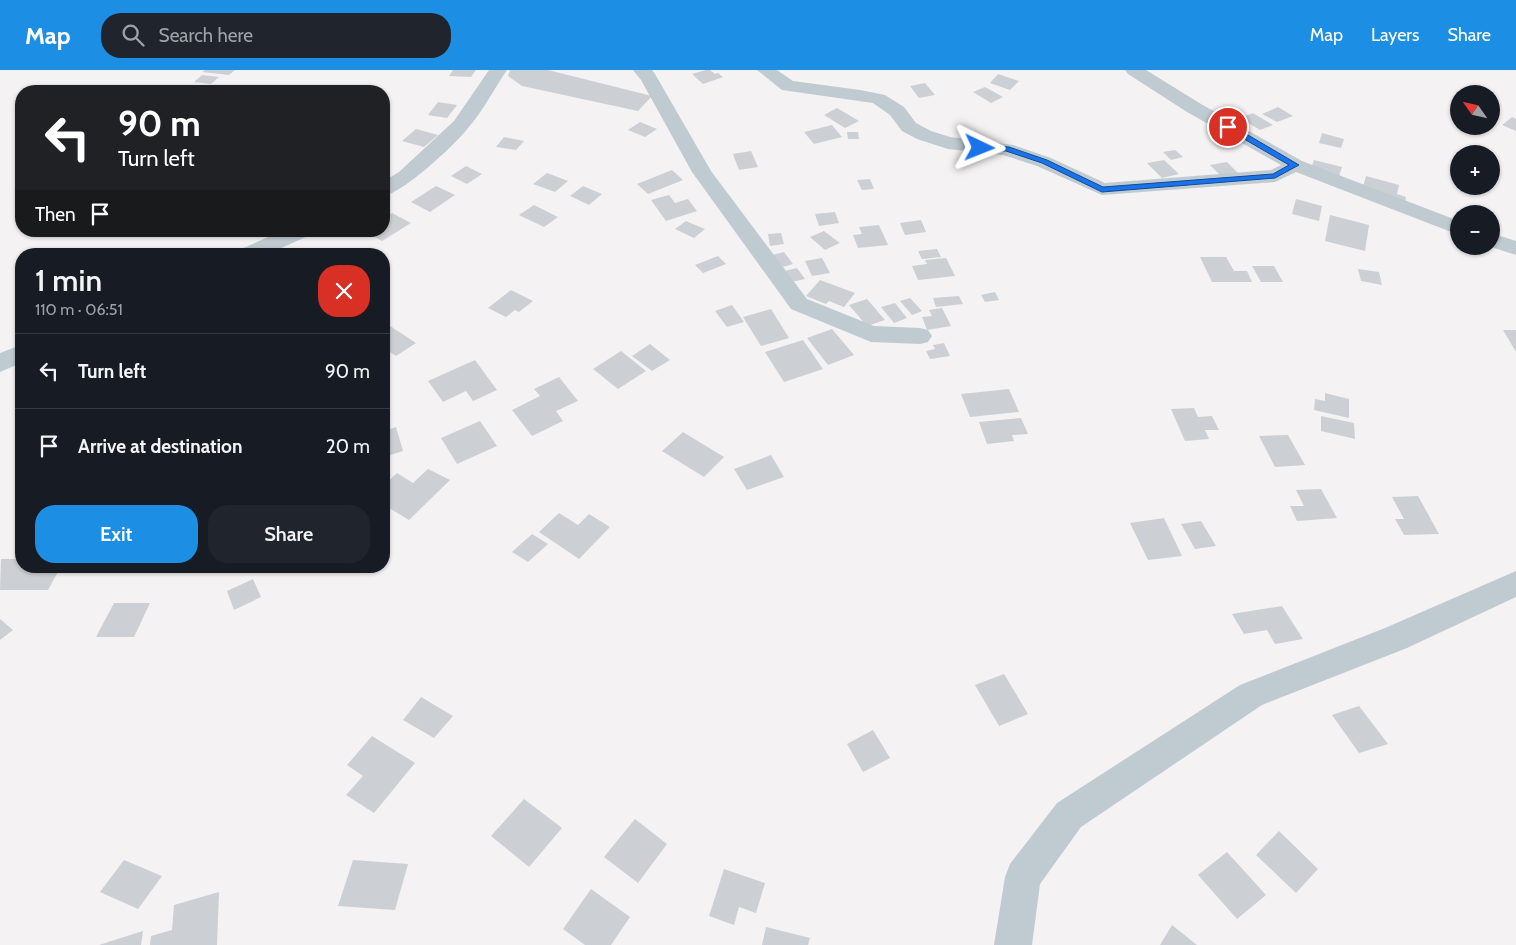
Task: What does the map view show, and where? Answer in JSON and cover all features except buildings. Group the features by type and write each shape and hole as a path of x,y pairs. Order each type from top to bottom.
{"street":[{"path":"390,186 406,176 461,125 498,70"},
{"path":"642,70 649,78 702,172 799,304 871,334 920,336"},
{"path":"766,70 788,86 860,94 878,99 897,111 909,127 924,135 948,144 1006,149 1044,162 1102,189 1275,176 1295,165"},
{"path":"1134,70 1194,108 1295,165 1450,226"},
{"path":"263,248 287,237"},
{"path":"1500,243 1516,248"},
{"path":"0,363 15,356"},
{"path":"1013,945 1024,877 1069,815 1252,695 1396,638 1516,583"}],"route":[{"path":"980,148 1006,149 1044,162 1102,189 1275,176 1295,165 1228,127"}]}
